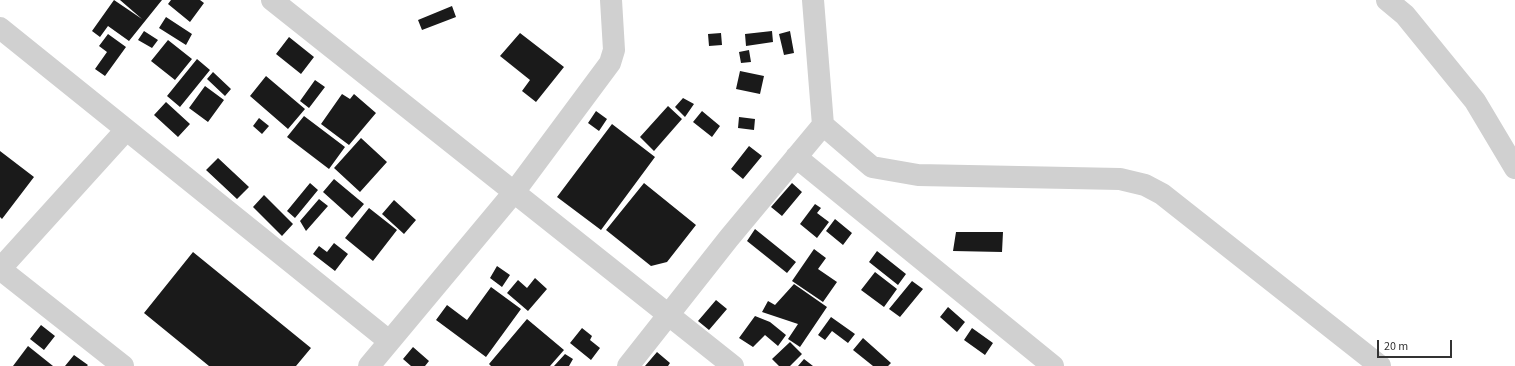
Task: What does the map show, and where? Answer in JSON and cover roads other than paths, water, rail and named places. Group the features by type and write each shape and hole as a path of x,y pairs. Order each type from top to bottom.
{"street":[{"path":"272,0 515,191 667,315 733,366"},
{"path":"369,366 515,191 610,63 614,50 611,0"},
{"path":"628,366 667,315 823,125 813,0"},
{"path":"1387,0 1405,15 1475,100 1515,168"},
{"path":"0,28 389,341"},
{"path":"823,125 872,167 918,175 1120,180 1145,186 1162,194 1380,366"},
{"path":"123,366 0,269 126,130"},
{"path":"796,157 1053,366"}]}
